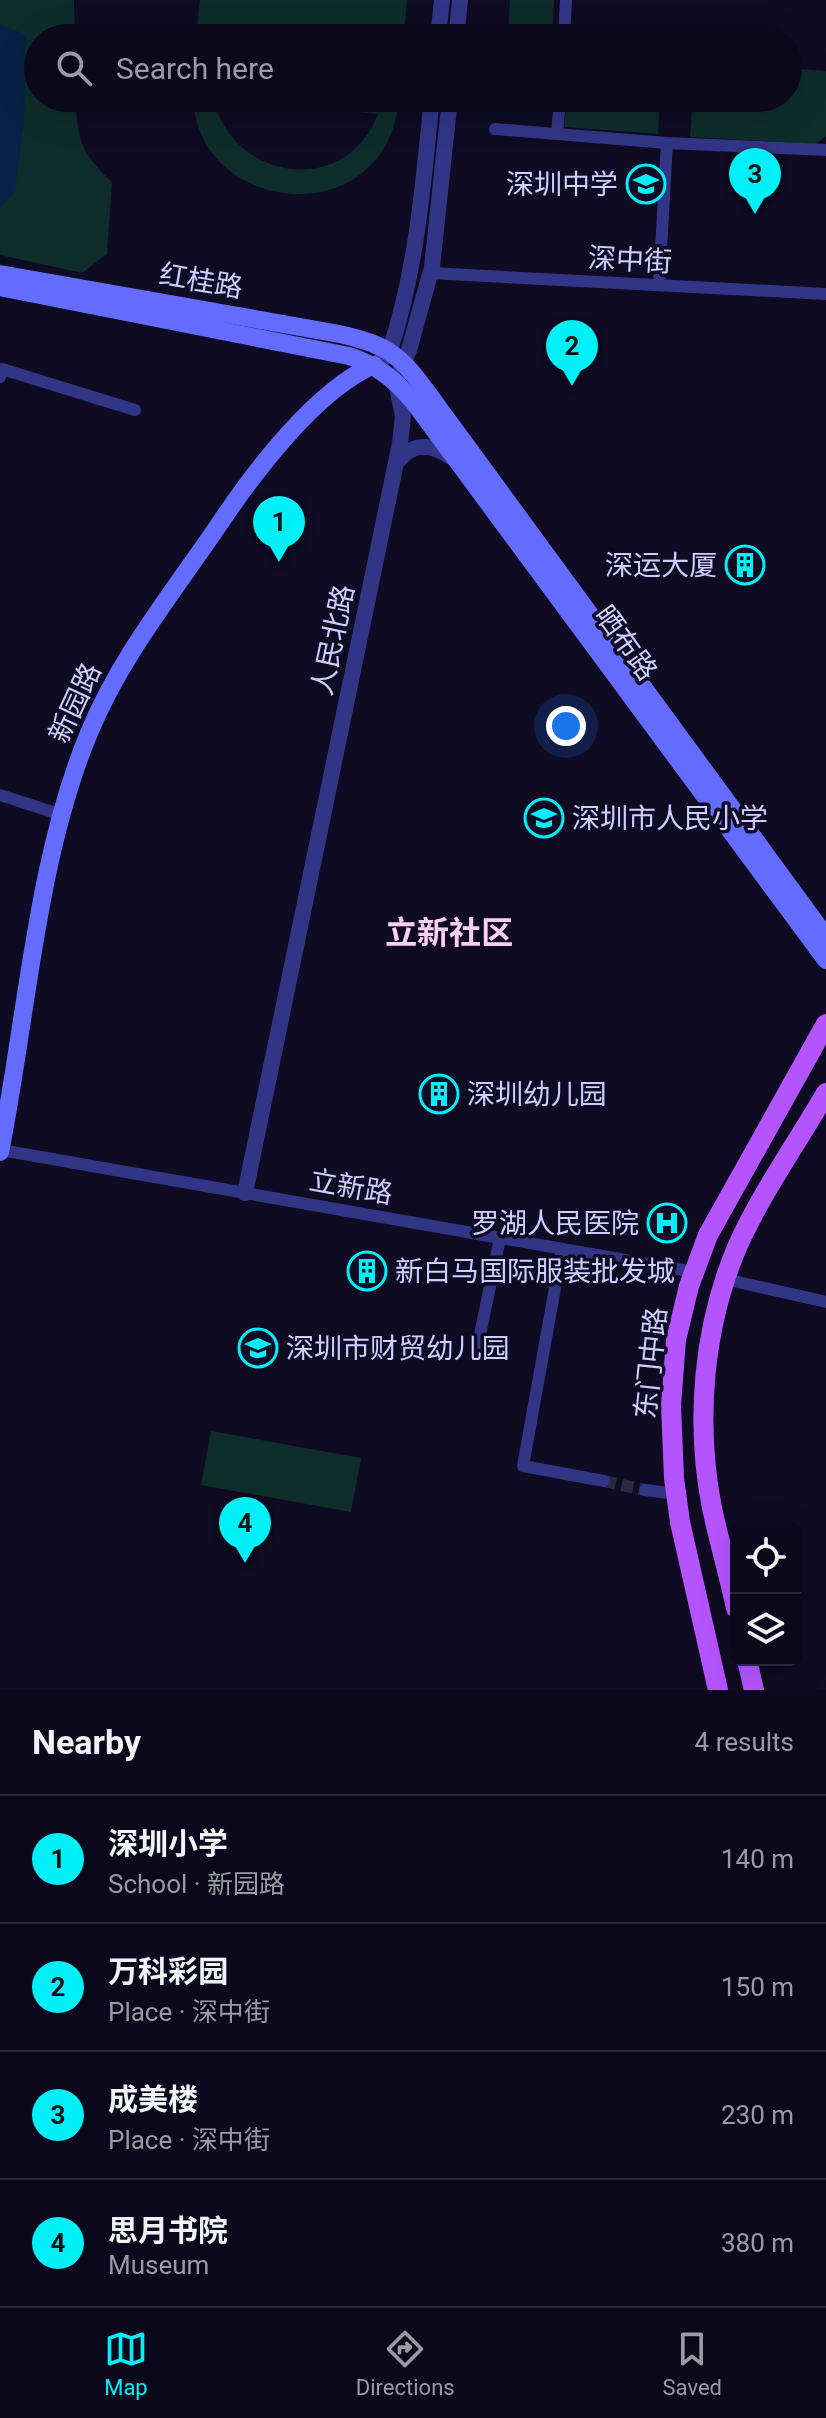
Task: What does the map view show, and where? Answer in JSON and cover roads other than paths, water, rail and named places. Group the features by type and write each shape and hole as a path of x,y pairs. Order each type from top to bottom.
{"main road":[{"name":"红桂路","path":"0,274 33,287 374,365"},
{"name":"红桂路","path":"0,287 33,287 334,333 361,338 397,356"},
{"name":"晒布路","path":"397,356 447,418 826,937"},
{"name":"晒布路","path":"374,365 396,381 826,960"},
{"name":"新园路","path":"0,1151 49,871 62,815 75,768 105,699 127,660 248,481 329,393 353,374 374,365"},
{"name":"东门中路","path":"718,1690 676,1494 671,1429 674,1361 680,1320 694,1272 717,1218 826,1024"},
{"name":"东门中路","path":"733,1594 712,1506 704,1424 711,1337 725,1279 749,1223 826,1093"},
{"path":"748,1666 754,1690"}],"street":[{"path":"439,24 442,0"},
{"path":"457,24 460,0"},
{"path":"565,24 566,0"},
{"path":"396,381 404,305 417,240 431,112"},
{"path":"397,356 430,273 448,112"},
{"path":"557,134 559,112"},
{"path":"495,129 667,143 826,150"},
{"path":"659,285 667,143"},
{"path":"0,267 33,287"},
{"name":"深中街","path":"430,273 826,294"},
{"path":"0,295 33,287"},
{"path":"374,365 387,356 397,356"},
{"path":"0,377 2,369 135,410"},
{"name":"人民北路","path":"245,1193 396,464 403,417 396,381"},
{"path":"396,464 405,452 424,446 435,447 455,459"},
{"path":"0,795 62,815"},
{"name":"立新路","path":"0,1151 694,1272"},
{"path":"477,1349 500,1238"},
{"path":"562,1249 523,1466 604,1481"},
{"path":"725,1279 826,1302"},
{"path":"645,1490 676,1494"}],"water":[{"path":"0,24 24,34 24,112 15,191 0,209"}],"tunnel":[{"path":"604,1481 645,1490"}],"place":[{"name":"深圳中学","path":"646,184"},
{"name":"成美楼","path":"755,214"},
{"name":"万科彩园","path":"572,386"},
{"name":"深圳小学","path":"279,562"},
{"name":"深运大厦","path":"745,565"},
{"name":"深圳市人民小学","path":"544,818"},
{"name":"深圳幼儿园","path":"439,1094"},
{"name":"罗湖人民医院","path":"667,1223"},
{"name":"新白马国际服装批发城","path":"367,1271"},
{"name":"深圳市财贸幼儿园","path":"258,1348"},
{"name":"思月书院","path":"245,1563"}],"district":[{"name":"立新社区","path":"449,933"}]}
